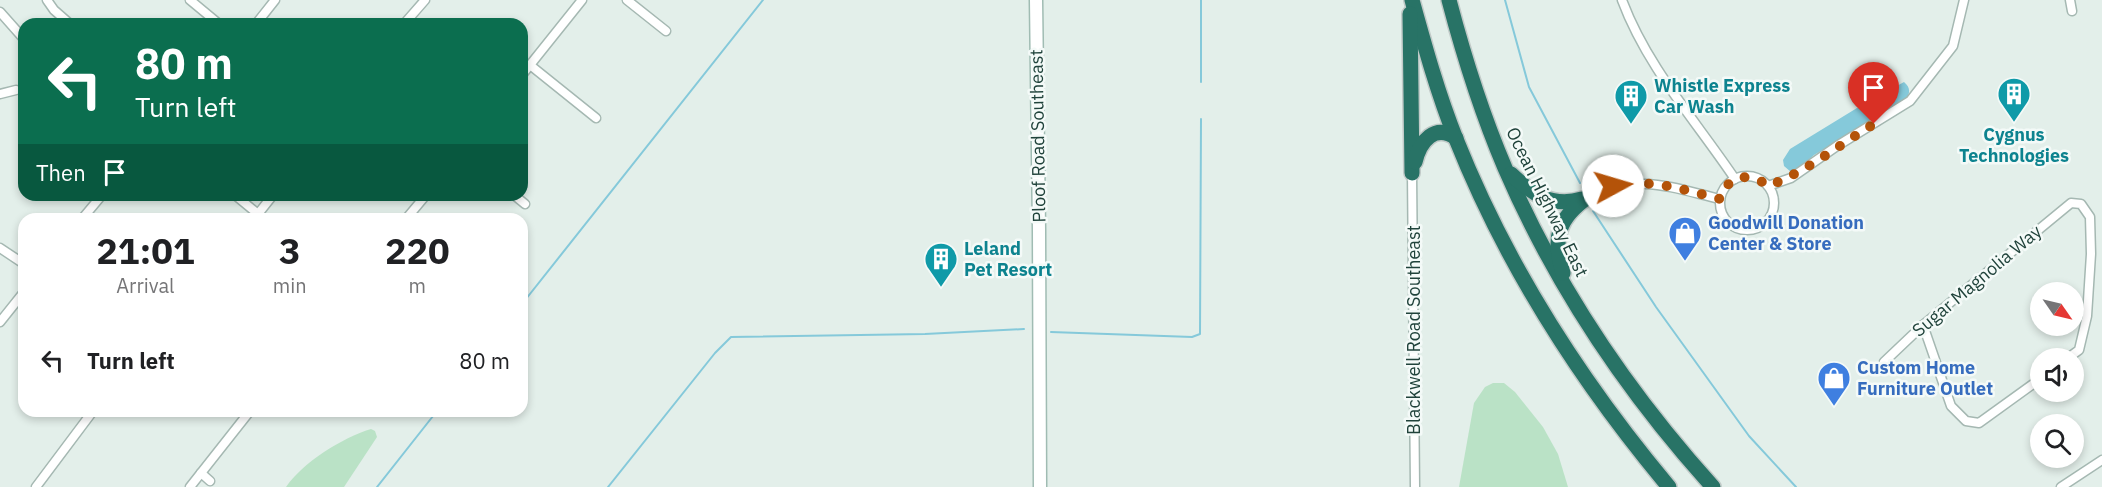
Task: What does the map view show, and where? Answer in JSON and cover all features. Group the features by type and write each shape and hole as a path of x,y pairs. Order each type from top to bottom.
{"highway":[{"path":"1411,0 1456,138 1503,242 1541,310 1603,404 1670,487"},
{"path":"1411,0 1412,173"},
{"name":"Ocean Highway East","path":"1449,0 1481,104 1505,168 1544,248 1617,366 1713,487"},
{"path":"1412,173 1420,148 1432,134 1442,132 1456,138"},
{"path":"1505,168 1532,192 1546,200 1574,201 1588,197"},
{"path":"1568,290 1560,266 1558,237 1561,224 1568,213 1588,197"}],"street":[{"path":"47,0 63,18"},
{"path":"190,0 212,18"},
{"path":"261,18 275,0"},
{"path":"410,18 425,0"},
{"path":"528,68 582,0"},
{"path":"627,0 666,31"},
{"name":"Ploof Road Southeast","path":"1036,0 1040,487"},
{"path":"1622,0 1638,37 1655,66 1735,179"},
{"path":"1768,186 1791,178 1837,146 1910,101 1953,45 1964,0"},
{"path":"2070,0 2072,10"},
{"path":"0,12 18,32"},
{"path":"530,65 596,118"},
{"path":"0,94 16,90"},
{"name":"Blackwell Road Southeast","path":"1412,173 1415,487"},
{"path":"1752,177 1768,186 1774,206 1763,225 1753,230 1744,230 1730,224 1724,217 1720,208 1720,199 1728,184 1735,179 1752,177"},
{"path":"1588,197 1613,186 1639,183 1665,186 1720,199"},
{"path":"87,213 97,201"},
{"path":"241,201 252,213"},
{"path":"259,213 268,201"},
{"path":"411,213 421,201"},
{"path":"521,201 525,204"},
{"name":"Sugar Magnolia Way","path":"1884,362 1923,325 2072,203 2081,204 2090,217 2091,254 2087,316 2079,348"},
{"path":"0,248 18,260"},
{"path":"0,322 18,299"},
{"path":"1923,325 1951,406 1966,421 1979,423 2030,386"},
{"path":"36,487 88,417"},
{"path":"190,487 245,417"},
{"path":"2061,487 2102,460"},
{"path":"201,473 210,481"}],"green space":[{"path":"1493,383 1504,383 1515,392 1543,427 1558,454 1568,487 1459,487 1474,403 1485,387"},
{"path":"371,429 375,431 377,437 344,487 286,487 302,469 324,452 348,438"}],"water":[{"path":"1904,82 1909,91 1906,100 1814,155 1796,171 1791,172 1784,166 1783,160 1790,149"}],"waterway":[{"path":"528,296 763,0"},
{"path":"1201,0 1201,82"},
{"path":"1505,0 1529,87 1580,183"},
{"path":"1051,332 1192,337 1200,334 1201,119"},
{"path":"1593,211 1656,307 1749,436 1796,487"},
{"path":"608,487 715,353 731,337 925,334 1024,329"},
{"path":"377,487 432,417"}],"place":[{"name":"Cygnus Technologies","path":"2014,123"},
{"name":"Whistle Express Car Wash","path":"1631,125"},
{"name":"Goodwill Donation Center & Store","path":"1685,262"},
{"name":"Leland Pet Resort","path":"941,288"},
{"name":"Custom Home Furniture Outlet","path":"1834,407"}],"route":[{"path":"1613,186 1626,183 1652,183 1720,199 1728,184 1743,176 1761,180 1768,186 1791,178 1874,124"}]}
